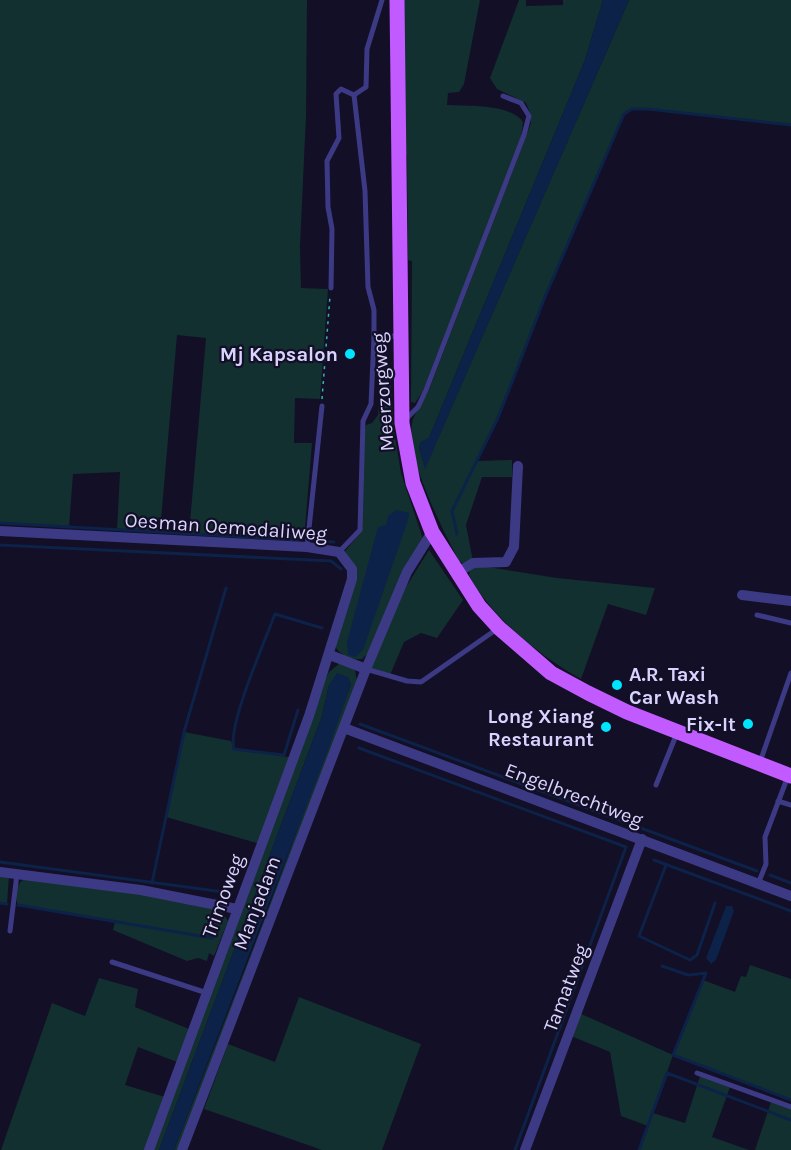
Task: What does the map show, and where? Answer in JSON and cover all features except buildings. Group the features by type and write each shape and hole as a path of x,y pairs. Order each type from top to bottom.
{"main road":[{"name":"Meerzorgweg","path":"397,0 402,423 413,483 432,531 458,573 498,628 551,673 627,712 790,775"}],"street":[{"path":"458,573 473,563 506,562 511,556 514,547 518,466"},
{"name":"Oesman Oemedaliweg","path":"0,531 307,548 339,552 352,569 352,579 333,656"},
{"name":"Manjadam","path":"182,1150 344,728 363,668 407,572 432,531"},
{"path":"742,595 791,601"},
{"path":"333,656 363,668"},
{"name":"Trimoweg","path":"149,1150 333,656"},
{"name":"Engelbrechtweg","path":"344,728 791,896"},
{"name":"Tamatweg","path":"525,1150 642,840"},
{"path":"0,872 141,890 237,909"}],"lane":[{"path":"354,95 366,87 367,49 382,0"},
{"path":"331,288 332,229 328,207 327,161 339,138 336,94 341,89 354,95"},
{"path":"339,552 360,530 363,422 371,404 374,337 374,310 368,287 365,190 354,95"},
{"path":"402,423 418,407 426,390 524,135 529,116 521,103 503,96"},
{"path":"374,337 400,336"},
{"path":"307,548 322,406"},
{"path":"758,615 791,623"},
{"path":"363,668 407,681 421,682 498,628"},
{"path":"760,764 791,673"},
{"path":"656,785 678,731"},
{"path":"758,884 766,864 765,837 790,775"},
{"path":"778,801 791,805"},
{"path":"10,931 17,874"},
{"path":"112,962 207,993"},
{"path":"697,1073 791,1107"}],"path":[{"path":"322,406 331,288"}],"green space":[{"path":"0,0 307,0 306,116 300,246 301,288 328,289 320,399 295,398 294,443 312,443 304,540 189,534 206,338 177,335 160,532 117,530 120,472 73,474 69,527 0,523"},
{"path":"403,0 480,0 464,84 459,92 448,93 447,105 499,109 517,116 523,122 521,138 423,391 415,403 411,402 412,261 408,260 407,155 402,153"},
{"path":"519,0 526,0 526,6 563,5 563,0 603,0 585,60 429,438 421,442 419,447 425,468 629,0 791,0 791,125 648,109 632,109 624,114 545,297 498,418 477,461 512,460 512,477 482,477 466,525 473,561 465,565 459,561 427,493 414,455 411,437 412,423 429,390 531,123 531,115 526,103 497,89 490,78"},
{"path":"385,353 389,362 394,431 401,473 423,539 368,653 362,659 354,659 343,655 335,646 352,590 345,551 361,532 364,434 366,425 372,423 378,415 382,355"},
{"path":"429,550 463,600 437,638 421,633 404,642 390,675 372,670 372,662 406,587"},
{"path":"482,566 557,578 655,588 646,615 608,604 581,679 534,647 503,620 478,590 469,575 470,568"},
{"path":"340,663 355,670 357,681 180,1150 174,1150 261,928 351,684 329,685 322,716 159,1150 153,1150 324,682 329,672"},
{"path":"184,732 231,741 234,749 289,757 257,843 166,817"},
{"path":"0,875 9,876 7,904 0,903"},
{"path":"24,879 133,893 221,910 228,921 214,956 209,953 207,961 198,958 187,961 113,930 115,921 18,905 16,891"},
{"path":"750,965 791,979 791,1100 673,1055 703,980 735,992 741,976 746,977"},
{"path":"99,978 138,989 135,1007 189,1029 177,1062 138,1047 125,1085 165,1097 145,1150 1,1150 52,1003 85,1016"},
{"path":"299,997 421,1044 382,1150 322,1150 204,1109 228,1044 275,1062"},
{"path":"579,1013 673,1055 653,1113 685,1123 700,1076 730,1087 712,1137 749,1150 639,1150 648,1126 621,1116 610,1052 571,1036"},
{"path":"771,1102 791,1109 791,1150 755,1150"}],"water":[{"path":"603,0 629,0 425,469 419,447 421,442 429,438 585,60"},
{"path":"396,510 409,513 408,520 363,650 355,657 348,655 347,642 378,527 386,525 388,516"},
{"path":"337,673 348,677 351,684 328,750 174,1150 159,1150 322,716 329,685"},
{"path":"726,906 732,906 734,911 716,960 711,964 706,958"}],"waterway":[{"path":"457,534 452,511 498,418 545,297 624,114 632,109 648,109 791,125"},
{"path":"0,523 299,540"},
{"path":"316,541 334,542"},
{"path":"0,545 331,561 341,569"},
{"path":"152,883 184,732 226,588"},
{"path":"298,710 284,755 234,749 233,738 241,703 275,614 322,628"},
{"path":"360,724 757,871"},
{"path":"359,748 626,847 515,1150"},
{"path":"654,860 791,911"},
{"path":"0,862 231,893"},
{"path":"666,865 639,936 690,960 697,955 715,903"},
{"path":"770,875 791,883"},
{"path":"0,903 7,904"},
{"path":"18,905 212,938"},
{"path":"662,966 688,975 706,973 673,1055 791,1100"},
{"path":"639,1150 667,1073 791,1120"}],"place":[{"name":"Mj Kapsalon","path":"350,354"},
{"name":"A.R. Taxi Car Wash","path":"617,685"},
{"name":"Fix-It","path":"748,724"},
{"name":"Long Xiang Restaurant","path":"606,727"}]}
